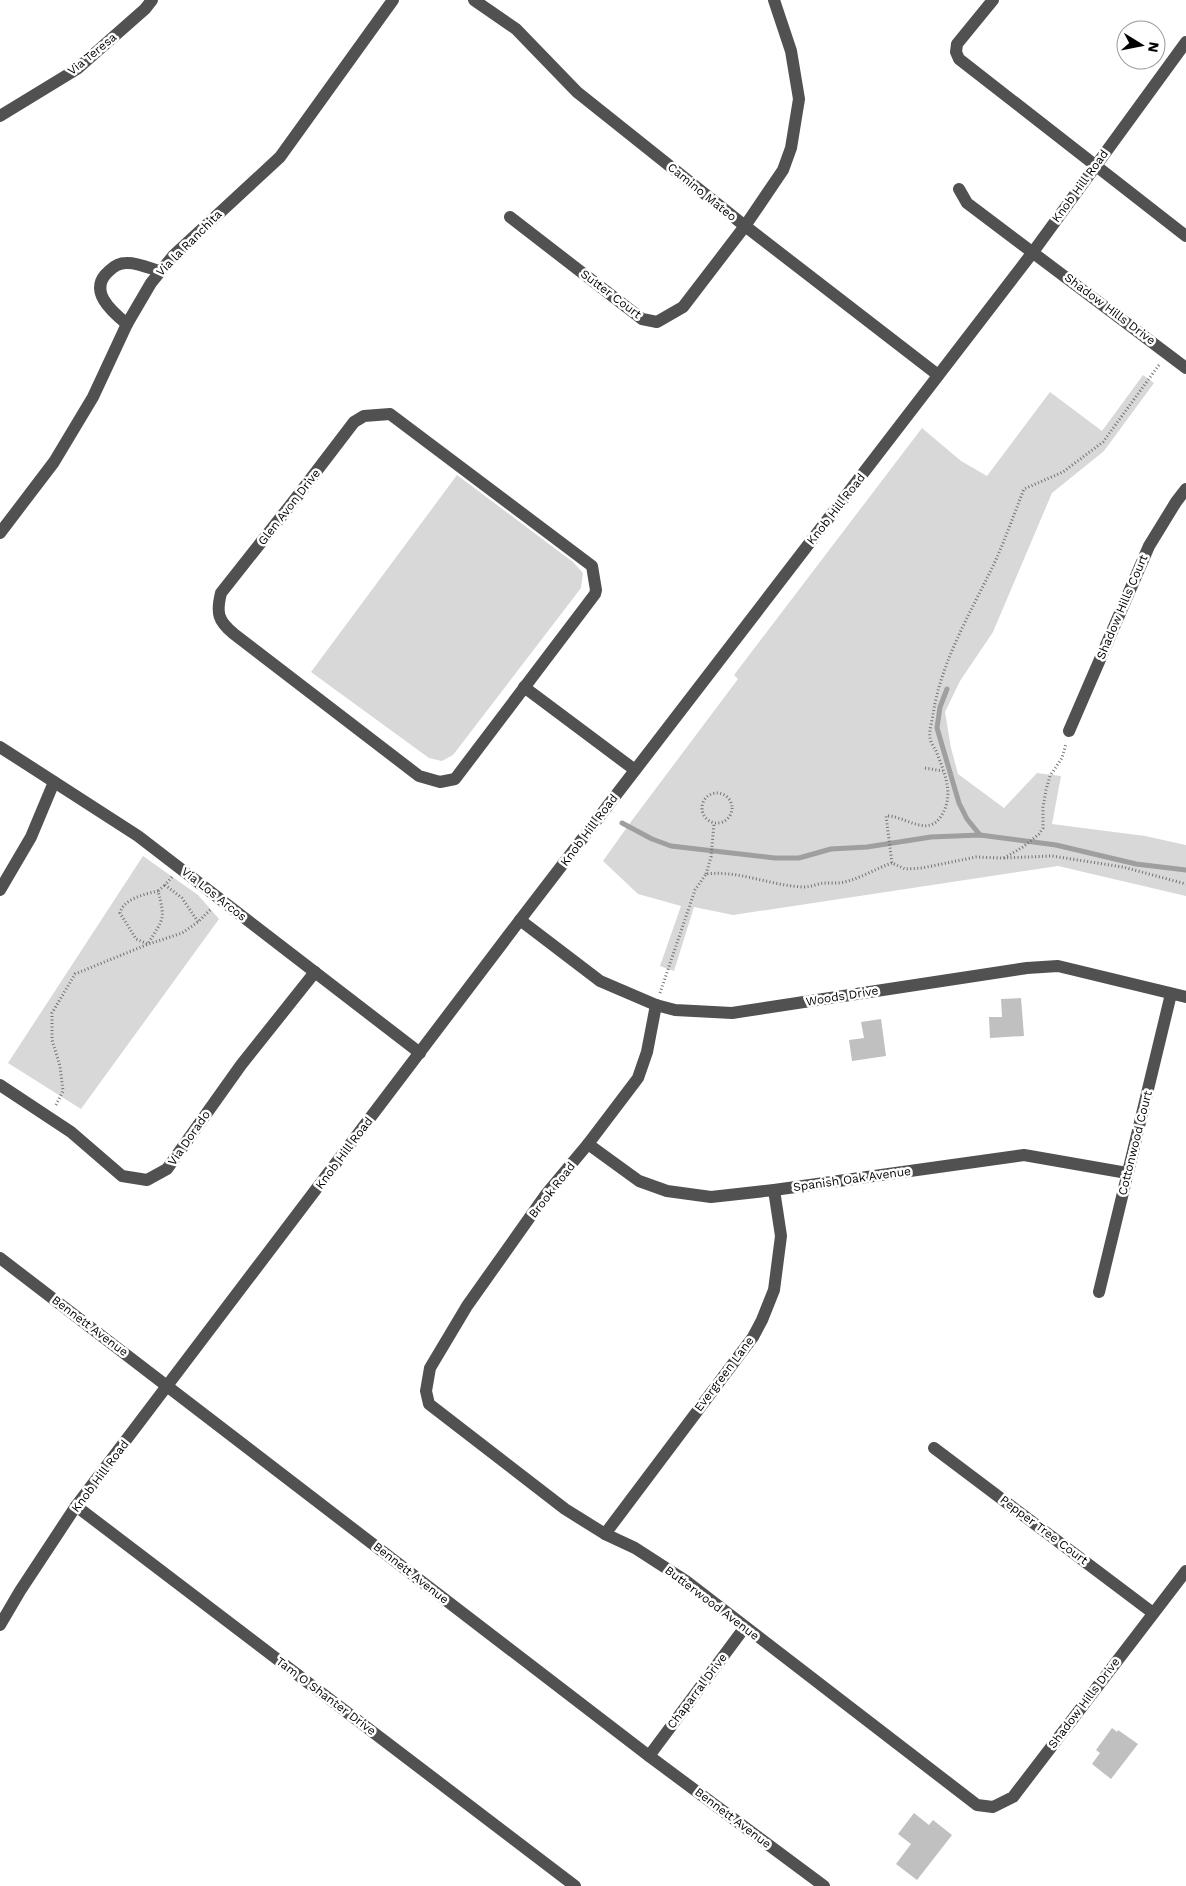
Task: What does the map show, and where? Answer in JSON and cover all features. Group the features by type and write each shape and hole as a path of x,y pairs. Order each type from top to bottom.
{"street":[{"name":"Via la Ranchita","path":"1,531 54,462 94,397 126,324 159,271 280,157 393,0"},
{"name":"Camino Mateo","path":"474,0 523,36 577,92 745,226 938,375"},
{"name":"Sutter Court","path":"510,217 642,319 657,322 683,307 745,226 783,170 791,148 799,99 791,51 774,0"},
{"path":"993,0 957,44 956,52 959,59 1186,236"},
{"name":"Via Teresa","path":"0,116 77,69 144,3"},
{"name":"Knob Hill Road","path":"0,1625 76,1506 520,920 1033,252 1186,42"},
{"name":"Shadow Hills Drive","path":"959,189 967,203 1186,368"},
{"path":"126,324 108,308 102,297 100,285 105,274 115,265 126,262 159,271"},
{"name":"Glen Avon Drive","path":"390,414 592,566 595,594 524,687 454,779 440,782 419,776 223,625 217,608 221,593 354,422 364,416 390,414"},
{"name":"Shadow Hills Court","path":"1069,731 1149,546 1186,489"},
{"path":"524,687 635,770"},
{"name":"Via Los Arcos","path":"0,747 138,836 420,1053"},
{"path":"0,890 31,838 54,782"},
{"name":"Woods Drive","path":"520,920 600,981 656,1005 675,1010 732,1013 1027,968 1058,966 1186,997"},
{"name":"Via Dorado","path":"0,1085 71,1132 122,1176 146,1180 167,1169 241,1065 315,972"},
{"name":"Cottonwood Court","path":"1098,1292 1171,994"},
{"name":"Brook Road","path":"430,1368 468,1306 547,1193 588,1144 638,1078 647,1052 656,1005"},
{"name":"Spanish Oak Avenue","path":"588,1144 639,1180 668,1191 711,1197 1024,1155 1127,1173"},
{"name":"Evergreen Lane","path":"605,1534 753,1337 762,1320 774,1290 781,1236 774,1190"},
{"name":"Bennett Avenue","path":"0,1258 168,1385 649,1756 824,1886"},
{"name":"Butterwood Avenue","path":"430,1368 426,1391 429,1404 565,1509 605,1534 635,1548 686,1581 970,1798"},
{"name":"Pepper Tree Court","path":"934,1448 1153,1613"},
{"name":"Tam O Shanter Drive","path":"76,1506 575,1886"},
{"name":"Shadow Hills Drive","path":"970,1798 977,1805 993,1807 1013,1796 1186,1571"},
{"name":"Chaparral Drive","path":"649,1756 746,1627"}],"path":[{"path":"892,864 886,816 908,820 920,826 928,827 937,822 945,810 949,796 944,771 930,738 935,702 955,643 992,567 1024,489 1064,472 1103,442 1167,353"},
{"path":"1003,858 1024,847 1043,828 1043,807 1050,776 1062,758 1069,731"},
{"path":"925,768 944,771"},
{"path":"713,792 723,793 731,800 733,810 724,822 714,823 705,817 702,803 713,792"},
{"path":"656,1005 694,890 706,874 711,858 714,823"},
{"path":"706,874 721,872 806,887 823,883 839,883 892,864 905,869 922,868 976,856 1003,858 1052,856 1122,867 1186,884"},
{"path":"148,944 136,938 120,913 121,908 124,904 144,894 158,891 180,868"},
{"path":"165,885 182,898 198,922"},
{"path":"148,944 162,920 164,912 158,891"},
{"path":"49,1118 63,1091 60,1066 52,1040 52,1013 75,974 148,944 182,933 198,922 220,899"}],"shaded area":[{"path":"1143,375 1154,383 1104,451 1052,493 993,632 960,681 945,712 951,748 958,774 1004,808 1037,773 1061,776 1052,824 1145,836 1186,845 1186,896 1058,866 733,915 694,907 674,971 660,966 681,906 638,894 603,861 738,679 734,675 922,428 961,461 987,476 1050,392 1102,431"},
{"path":"457,475 573,562 583,573 581,588 453,755 442,761 429,758 311,672"},
{"path":"143,856 198,895 219,919 81,1109 8,1063"}],"building":[{"path":"1021,998 1024,1036 990,1038 989,1017 1002,1017 1001,999"},
{"path":"881,1019 886,1056 852,1061 849,1040 864,1038 861,1022"},
{"path":"1112,1728 1138,1744 1111,1779 1092,1764 1100,1753 1096,1750"},
{"path":"914,1813 929,1825 933,1820 952,1835 917,1880 896,1864 911,1844 898,1834"}],"waterway":[{"path":"947,689 940,707 937,728 959,803 967,819 980,835"},
{"path":"622,823 652,839 671,846 775,858 799,858 831,849 867,847 931,837 980,835 1056,845 1136,864 1186,870"}]}
